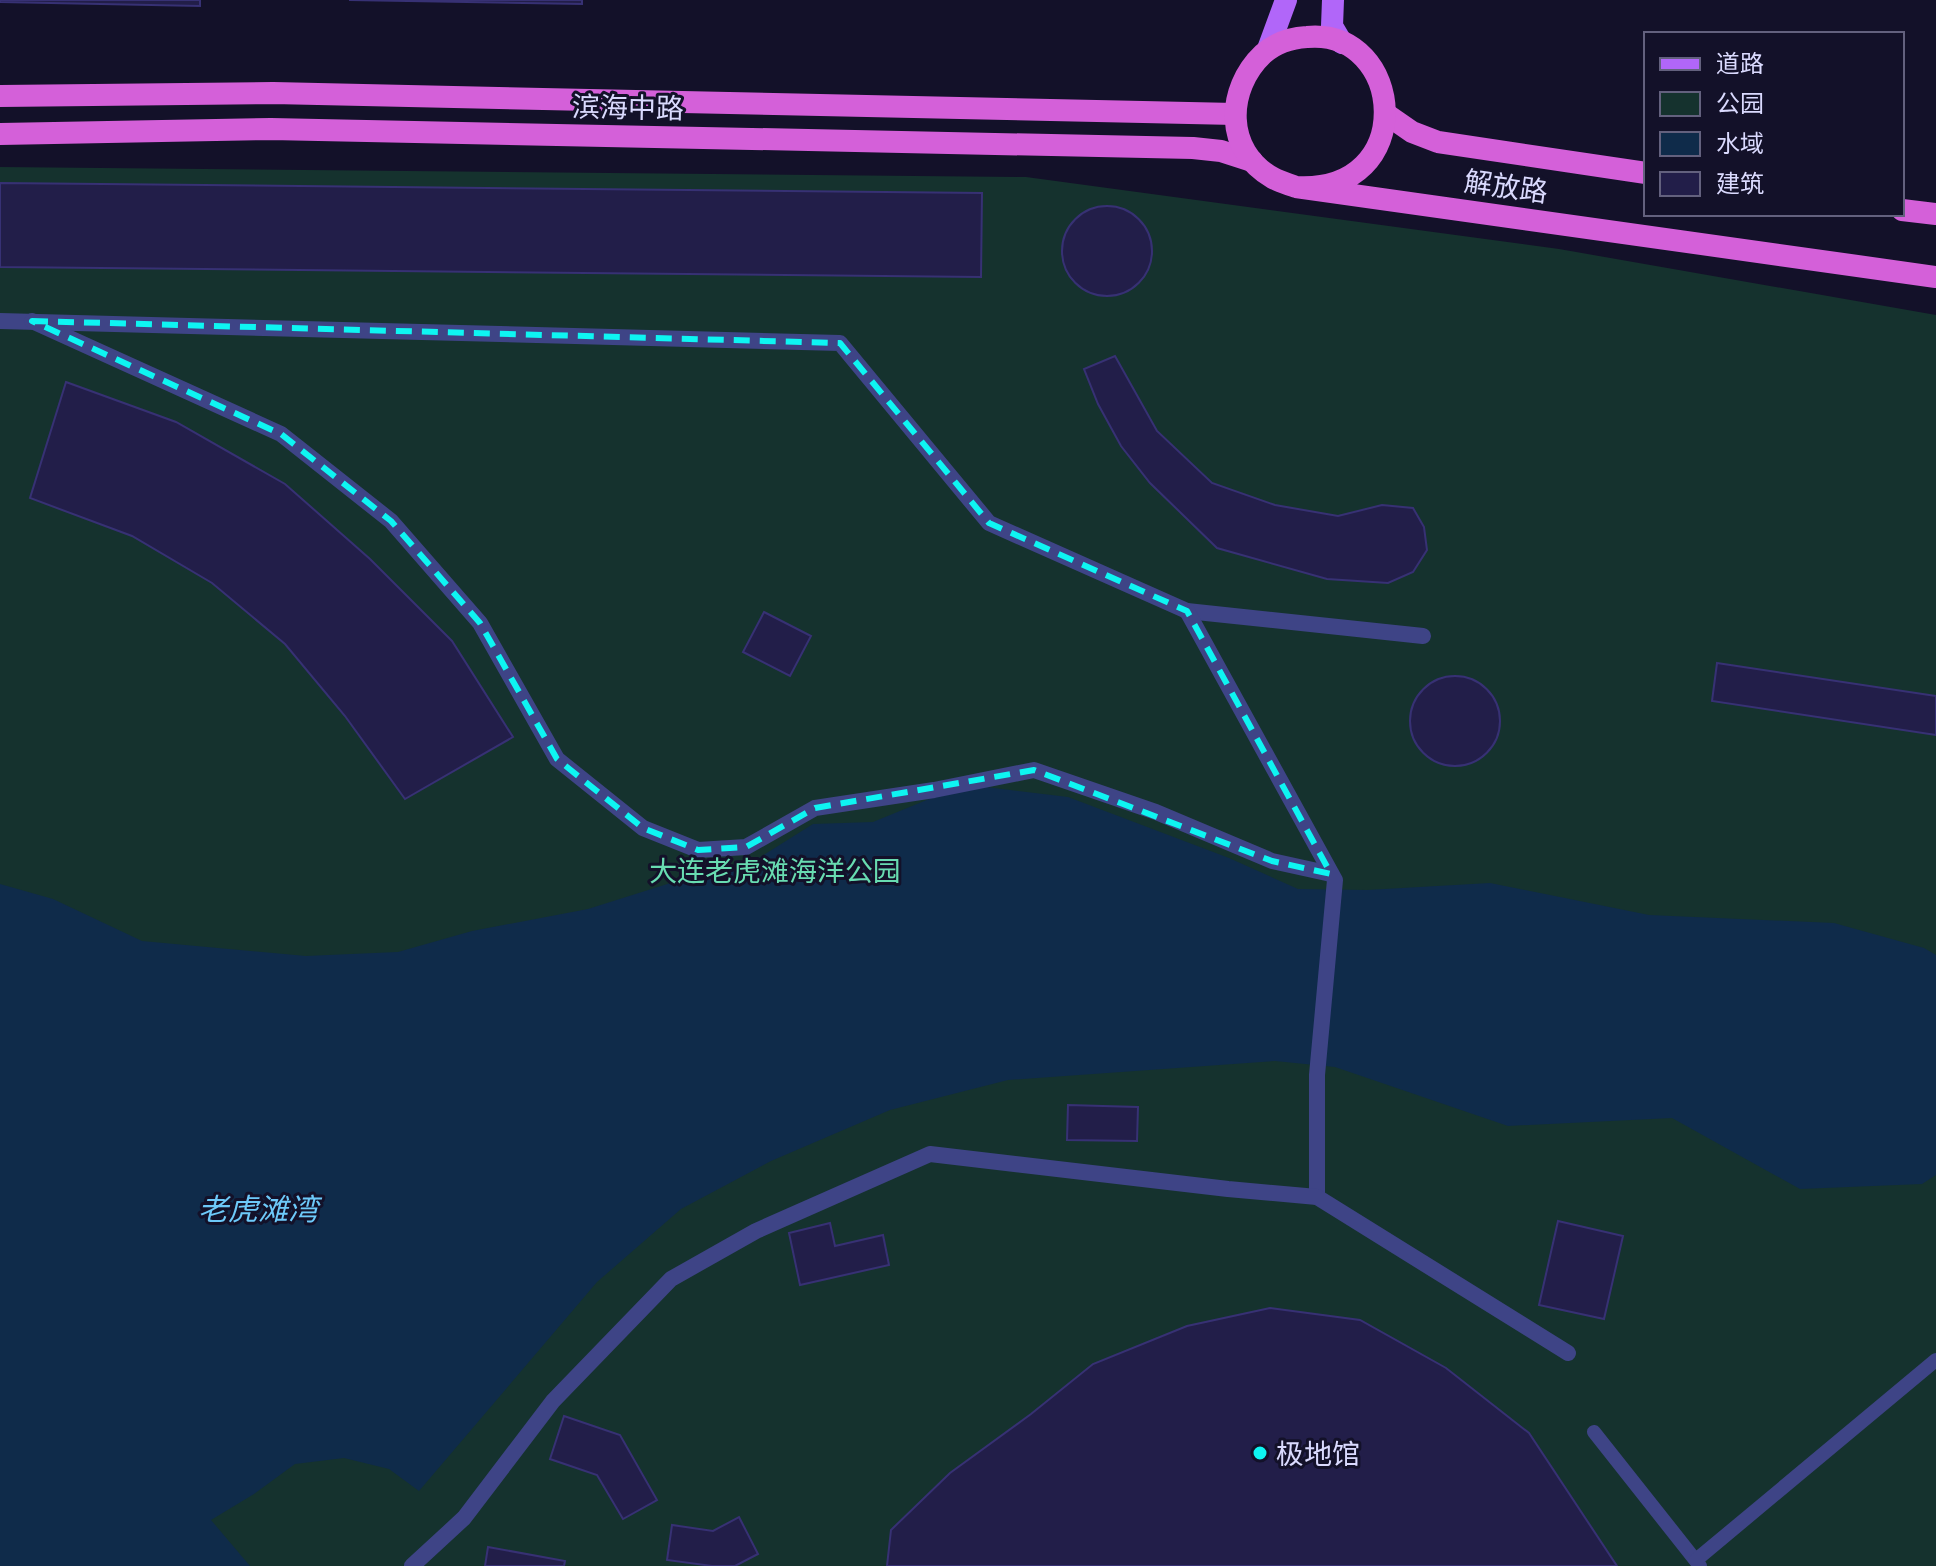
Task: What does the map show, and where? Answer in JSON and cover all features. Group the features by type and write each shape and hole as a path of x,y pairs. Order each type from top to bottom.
{"highway":[{"path":"1252,161 1240,140 1235,114 1238,89 1250,66 1268,49 1291,38 1317,36 1342,43 1360,55 1375,71 1383,92 1386,114 1383,135 1373,155 1358,171 1339,183 1318,188 1296,187"},
{"name":"滨海中路","path":"0,96 288,93 1235,114"},
{"name":"解放路","path":"1386,114 1412,132 1438,142 1644,173"},
{"name":"滨海中路","path":"0,134 271,129 1177,148 1221,151 1252,161"},
{"name":"解放路","path":"1252,161 1272,178 1296,187 1936,277"},
{"path":"1904,210 1936,214"}],"main road":[{"path":"1268,49 1286,0"},
{"path":"1333,0 1332,26 1342,43"}],"street":[{"path":"0,321 840,343 989,523 1187,611 1423,636"},
{"path":"32,321 281,434 391,521 480,623 557,759 643,828 698,850 746,847 815,808 934,790 1034,770 1156,812 1272,861 1333,877"},
{"path":"1187,611 1333,877 1317,1075 1317,1197"},
{"path":"412,1566 464,1518 553,1401 671,1279 756,1231 930,1154 1317,1197 1568,1353"}],"lane":[{"path":"1594,1432 1698,1563 1936,1360"}],"highlighted area":[{"path":"32,321 840,343 989,523 1187,611 1331,874 1272,861 1034,770 815,808 746,847 698,850 643,828 557,759 480,623 391,521 281,434"}],"green space":[{"name":"大连老虎滩海洋公园","path":"0,167 1026,177 1559,249 1936,315 1936,1566 0,1566"}],"water":[{"name":"老虎滩湾","path":"986,787 1068,797 1229,858 1298,889 1367,890 1490,883 1649,915 1834,923 1924,948 1936,955 1936,1175 1922,1184 1800,1189 1672,1118 1508,1126 1335,1067 1275,1061 1008,1080 890,1110 771,1161 681,1209 597,1282 419,1491 389,1469 344,1458 295,1464 211,1520 250,1566 0,1566 0,884 53,899 142,941 306,956 398,952 472,931 588,909 680,880 749,864 813,824 873,822 934,797"}],"building":[{"path":"200,0 200,6 0,2"},
{"path":"349,0 582,0 582,4"},
{"path":"0,183 982,193 981,277 0,267"},
{"path":"1107,206 1124,210 1139,219 1148,234 1152,251 1148,268 1139,283 1124,292 1107,296 1090,292 1075,283 1066,268 1062,251 1066,234 1075,219 1090,210"},
{"path":"1115,356 1157,431 1212,483 1275,505 1338,516 1382,505 1413,508 1424,527 1427,550 1413,572 1388,583 1327,579 1217,548 1150,483 1121,446 1098,404 1084,369"},
{"path":"66,382 176,422 285,484 370,559 452,641 513,737 405,799 345,716 285,644 212,583 132,536 30,498"},
{"path":"764,612 811,636 790,676 743,652"},
{"path":"1717,663 1936,696 1936,735 1712,701"},
{"path":"1455,676 1472,679 1487,689 1497,704 1500,721 1497,738 1487,753 1472,763 1455,766 1438,763 1423,753 1413,738 1410,721 1413,704 1423,689 1438,679"},
{"path":"1068,1105 1138,1107 1137,1141 1067,1140"},
{"path":"1558,1221 1623,1236 1604,1319 1539,1305"},
{"path":"830,1223 835,1246 883,1235 889,1265 800,1285 789,1233"},
{"name":"极地馆","path":"1270,1308 1360,1320 1446,1368 1529,1433 1617,1566 887,1566 891,1530 950,1473 1093,1364 1187,1326"},
{"path":"564,1416 620,1435 657,1500 623,1519 597,1475 550,1459"},
{"path":"739,1517 758,1554 735,1566 667,1560 672,1525 713,1531"},
{"path":"488,1547 565,1561 564,1566 485,1566"}],"place":[{"name":"极地馆","path":"1260,1453"}]}
